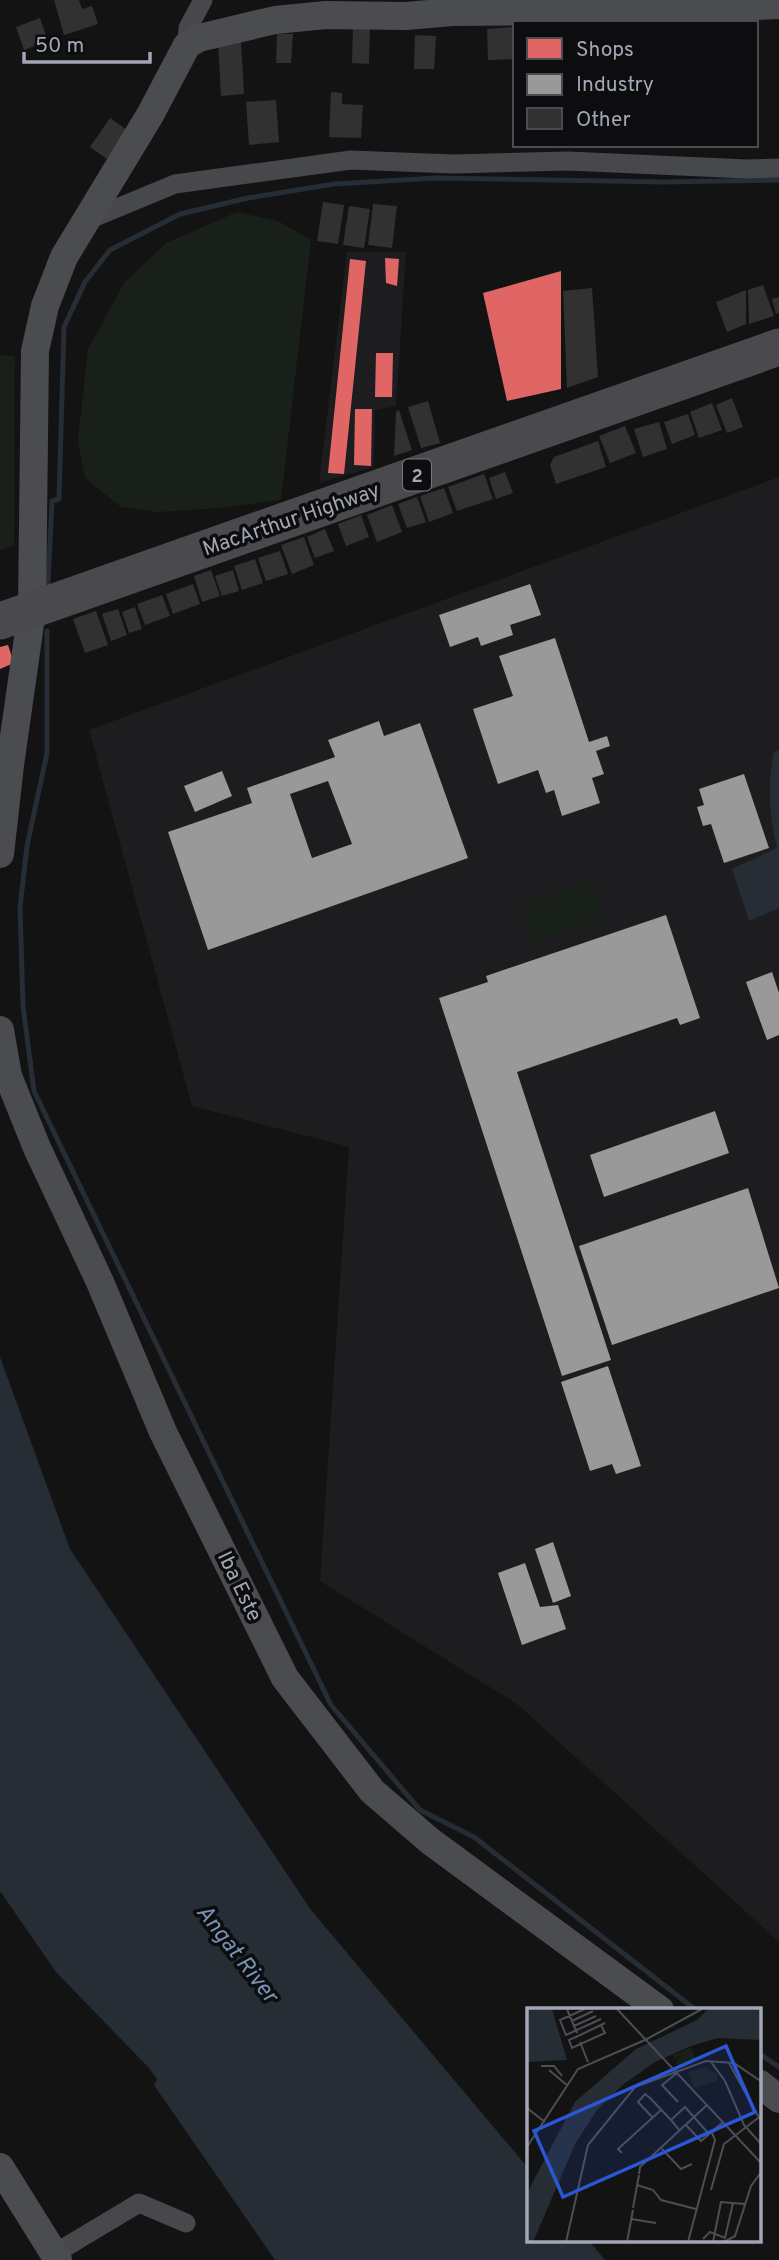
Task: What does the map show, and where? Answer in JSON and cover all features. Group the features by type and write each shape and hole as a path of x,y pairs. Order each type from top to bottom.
{"highway":[{"name":"MacArthur Highway","path":"16,616 779,347"}],"street":[{"path":"0,854 10,765 16,616 35,351 44,306 64,257 150,115 187,45 188,28 203,0"},
{"path":"187,45 199,38 275,20 326,15 406,16 452,12 674,10 779,5"},
{"path":"88,220 175,184 351,160 453,164 568,160 747,169 779,168"},
{"name":"Iba Este","path":"0,1030 8,1076 37,1148 100,1282 163,1432 285,1678 373,1791 430,1841 657,2008"},
{"path":"762,2086 779,2099"},
{"path":"0,2167 56,2257 139,2203 186,2223"}],"shaded area":[{"path":"237,212 278,221 311,240 281,500 157,512 121,507 85,478 78,440 88,349 124,283 166,243"},
{"path":"347,252 406,252 396,406 375,410 374,467 319,483"},
{"path":"0,355 15,356 14,546 0,550"},
{"path":"779,477 779,1942 517,1704 320,1581 349,1147 192,1106 89,730"},
{"path":"592,881 605,919 533,943 520,905"}],"water":[{"path":"779,750 779,908 749,921 732,869 777,848 772,824 770,788 774,752"},
{"name":"Angat River","path":"0,1357 70,1549 311,1910 527,2167 527,2242 590,2242 605,2260 275,2260 154,2085 157,2079 149,2068 56,1972 0,1891"}],"building: Shops":[{"path":"385,258 399,259 397,286 386,283"},
{"path":"350,259 366,261 344,474 328,473"},
{"path":"561,271 561,389 507,401 483,293"},
{"path":"376,353 393,353 392,397 375,397"},
{"path":"355,409 372,409 371,466 354,465"},
{"path":"8,645 14,663 0,669 0,647"}],"building: Industry":[{"path":"530,584 541,615 510,625 513,635 481,646 478,637 450,647 439,615"},
{"path":"555,638 589,742 607,736 610,746 596,751 604,774 592,778 600,803 562,816 554,790 546,793 538,770 498,784 473,709 513,696 499,656"},
{"path":"379,721 384,736 420,723 468,858 208,950 168,832 252,803 247,788 335,757 328,740","holes":["328,781 352,844 312,858 290,794"]},
{"path":"222,771 232,796 195,812 184,786"},
{"path":"744,774 769,848 724,863 711,824 703,826 697,807 704,805 699,789"},
{"path":"666,915 700,1018 680,1025 677,1018 517,1072 611,1360 562,1376 439,998 488,982 486,976"},
{"path":"772,972 779,993 779,1035 767,1040 746,982"},
{"path":"715,1111 729,1153 604,1197 590,1155"},
{"path":"748,1188 779,1288 612,1345 579,1246"},
{"path":"608,1366 641,1466 616,1474 612,1464 590,1471 561,1382"},
{"path":"553,1542 571,1596 553,1603 535,1549"},
{"path":"525,1563 540,1607 558,1605 566,1629 522,1645 498,1573"}],"building: Other":[{"path":"54,0 79,0 82,9 92,6 98,24 64,35"},
{"path":"40,18 48,41 24,50 16,27"},
{"path":"513,27 513,59 488,60 487,29"},
{"path":"353,28 370,28 369,64 352,63"},
{"path":"277,34 293,34 291,63 276,63"},
{"path":"415,35 436,36 434,69 414,69"},
{"path":"241,41 244,94 221,96 218,43"},
{"path":"331,92 342,93 342,104 363,105 361,138 329,137"},
{"path":"276,100 279,142 249,145 246,102"},
{"path":"110,118 127,130 107,159 90,147"},
{"path":"323,202 344,205 338,244 317,241"},
{"path":"373,204 397,206 392,248 368,245"},
{"path":"349,206 370,209 364,248 343,245"},
{"path":"763,285 774,316 749,324 748,290"},
{"path":"592,288 598,377 567,388 563,291"},
{"path":"746,290 746,324 727,332 716,302"},
{"path":"779,297 779,313 776,314 772,299"},
{"path":"732,398 743,427 727,433 716,405"},
{"path":"428,401 440,443 421,448 408,407"},
{"path":"712,403 722,430 699,438 690,412"},
{"path":"399,410 412,450 394,456 396,412"},
{"path":"688,414 695,435 672,444 664,422"},
{"path":"659,422 667,449 643,457 634,429"},
{"path":"625,426 636,453 610,463 599,436"},
{"path":"598,441 606,467 556,484 550,465 554,457"},
{"path":"505,472 513,493 496,499 489,478"},
{"path":"484,474 493,499 457,511 448,487"},
{"path":"444,488 453,513 429,522 420,496"},
{"path":"417,497 426,522 407,528 398,504"},
{"path":"392,505 402,532 377,542 367,515"},
{"path":"361,515 369,537 346,546 338,524"},
{"path":"325,529 334,551 315,558 307,537"},
{"path":"304,537 314,565 292,574 281,545"},
{"path":"280,551 288,574 266,581 258,558"},
{"path":"255,559 263,583 242,590 234,566"},
{"path":"211,570 220,596 202,602 194,576"},
{"path":"233,570 239,591 222,596 215,576"},
{"path":"193,584 200,604 173,614 166,594"},
{"path":"162,595 170,616 145,625 137,604"},
{"path":"135,607 142,629 129,633 122,612"},
{"path":"118,609 127,635 111,641 102,614"},
{"path":"96,611 108,645 85,653 73,619"}],"waterway":[{"path":"48,583 52,501 59,499 64,327 85,282 110,250 180,214 248,198 334,184 436,178 663,182 779,180"},
{"path":"47,631 47,753 27,846 20,907 23,1006 34,1091 331,1705 420,1810 474,1837 693,2008"},
{"path":"762,2055 779,2067"}]}
